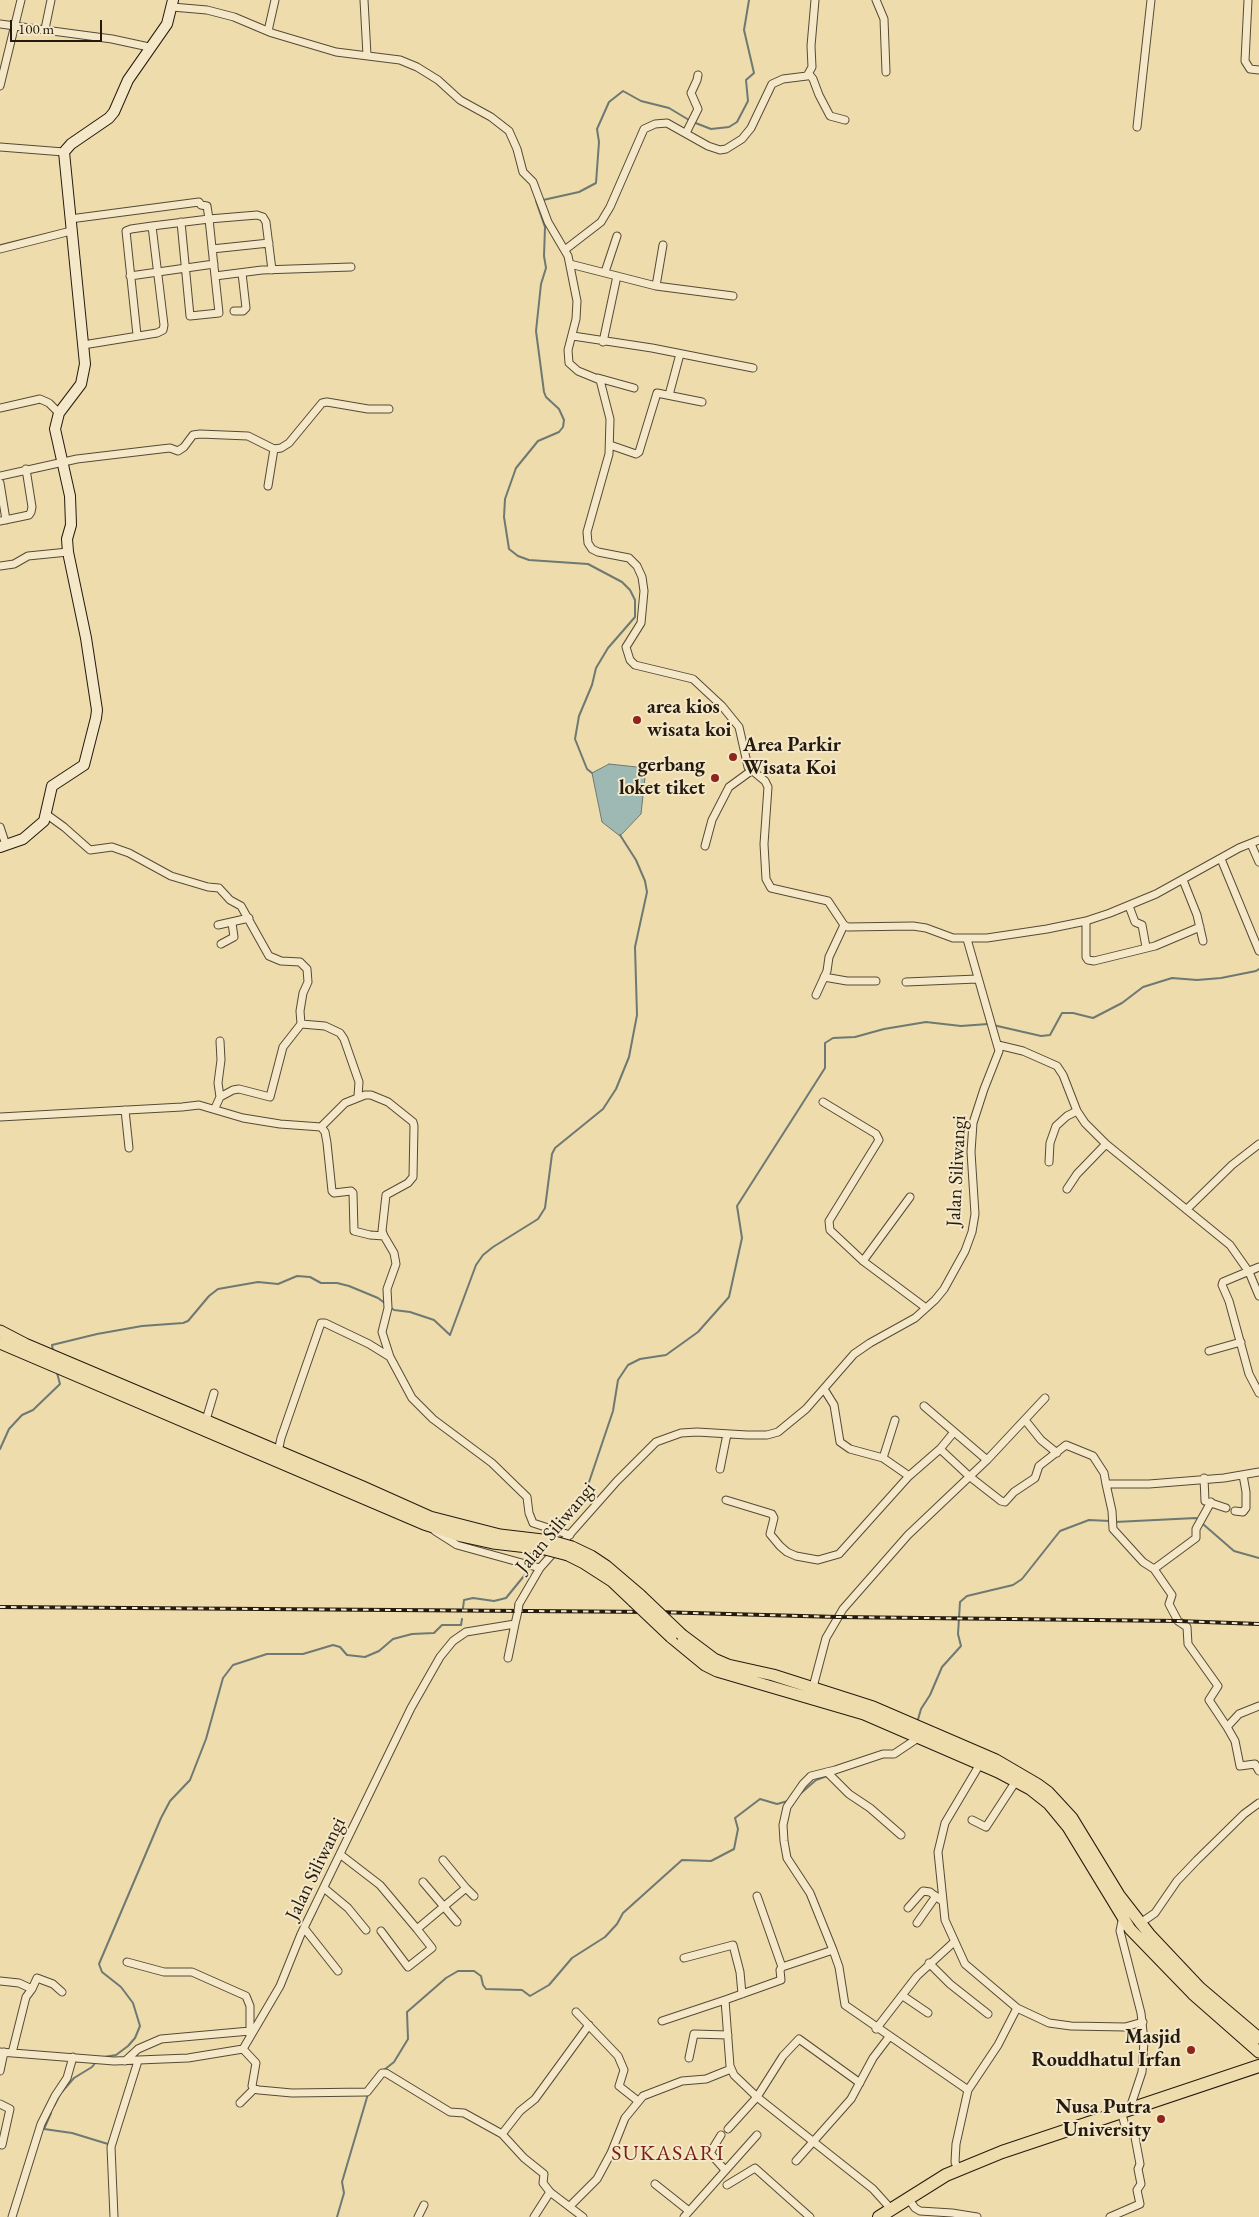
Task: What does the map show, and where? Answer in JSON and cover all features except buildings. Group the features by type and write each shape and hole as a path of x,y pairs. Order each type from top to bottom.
{"highway":[{"path":"879,2217 907,2198 958,2170 1017,2146 1259,2066"}],"main road":[{"path":"0,1331 123,1390 424,1524 461,1536 493,1543 548,1545"},
{"path":"0,1343 206,1420 430,1517 570,1551 584,1563 636,1598 706,1665 717,1671 864,1714 1016,1781 1040,1796 1068,1827 1126,1914 1193,1994 1259,2052"},
{"path":"676,1636 714,1659 728,1665 813,1687 908,1721 996,1760 1037,1784 1072,1818 1126,1914"},
{"path":"1135,1926 1200,1988 1259,2038"}],"street":[{"path":"0,86 21,0"},
{"path":"45,29 51,0"},
{"path":"268,31 275,0"},
{"path":"364,0 367,55"},
{"path":"566,249 601,222 610,207 644,129 663,123 722,150 734,146 751,128 772,84 783,79 804,78 809,74 812,67 811,46 815,0"},
{"path":"876,0 884,19 886,72"},
{"path":"1137,127 1151,0"},
{"path":"1248,0 1245,61 1250,69 1259,70"},
{"path":"0,827 3,846 29,834 40,826 46,814 52,786 84,765 97,710 86,638 68,552 67,540 71,525 70,496 55,429 58,413 81,384 85,364 64,152 70,144 110,118 128,80 167,24 173,4 234,16 268,31 336,52 400,60 417,67 438,80 460,100 502,124 509,131 514,141 521,167 536,190 548,222 566,249 577,301 573,336 568,350 568,363 578,371 634,388"},
{"path":"0,24 112,39 150,47"},
{"path":"809,74 830,116 844,120"},
{"path":"686,133 698,109 691,93 698,75"},
{"path":"0,147 64,152"},
{"path":"70,219 199,202 201,205 207,206 219,314 193,317 190,314 181,222"},
{"path":"137,335 126,232 131,229 243,215 263,217 266,222 272,270"},
{"path":"83,345 162,332 164,327 152,226"},
{"path":"0,249 71,231"},
{"path":"605,272 617,236"},
{"path":"212,249 269,243"},
{"path":"656,286 663,245"},
{"path":"130,276 214,264"},
{"path":"570,264 656,286 732,296"},
{"path":"216,276 272,270 351,267"},
{"path":"234,311 243,311 247,305 242,273"},
{"path":"603,342 617,276"},
{"path":"573,336 652,348 753,368"},
{"path":"669,396 680,354"},
{"path":"598,378 610,418 610,445 587,535 590,546 594,551 629,558 642,577 644,591 641,623 626,647 629,658 635,665 685,676 699,683 740,727 743,736 746,764 751,771 765,781 768,787 764,831 766,879 773,890 799,894 828,902 844,925 854,928 913,926 926,928 953,938 967,939 1003,936 1086,921 1128,906 1183,880 1259,840"},
{"path":"610,445 636,454 639,452 655,394 659,393 702,402"},
{"path":"0,408 40,399 49,403 58,413"},
{"path":"0,476 63,462 170,448 178,451 184,447 193,435 212,433 248,436 274,449 281,448 288,443 322,403 327,402 368,409 389,409"},
{"path":"268,486 274,449"},
{"path":"0,483 3,520 29,515 32,511 26,469"},
{"path":"0,566 14,564 28,556 68,552"},
{"path":"705,846 712,820 729,787 751,771"},
{"path":"46,814 90,850 112,846 172,876 208,887 219,888 230,900 241,906 269,956 280,961 300,962 307,969 308,982 303,993 300,1012 301,1024 283,1047 270,1097 239,1089 220,1097"},
{"path":"1251,844 1259,862"},
{"path":"1221,859 1232,889 1255,931 1259,951"},
{"path":"1183,880 1200,927 1203,941"},
{"path":"1128,906 1135,922 1142,925 1146,947"},
{"path":"218,925 249,918"},
{"path":"1086,921 1088,960 1103,959 1146,947 1200,927"},
{"path":"221,944 234,937 232,923"},
{"path":"816,995 824,977 829,958 844,925"},
{"name":"Jalan Siliwangi","path":"243,2049 250,2034 280,1986 304,1928 411,1708 443,1652 453,1641 466,1632 515,1624 519,1607 540,1568 622,1475 656,1442 681,1433 767,1435 778,1432 796,1418 854,1354 915,1318 944,1289 972,1232 975,1214 971,1152 973,1123 984,1089 998,1057 998,1045 977,979 967,939"},
{"path":"824,977 853,981 876,981"},
{"path":"906,982 977,979"},
{"path":"301,1024 325,1026 340,1033 344,1039 359,1082 358,1096"},
{"path":"215,1108 220,1097 218,1083 221,1060 220,1041"},
{"path":"998,1045 1023,1051 1057,1066 1063,1075 1077,1112 1085,1123 1106,1144 1230,1245 1249,1272 1259,1296"},
{"path":"321,1127 345,1103 358,1096 371,1095 388,1102 409,1119 414,1126 412,1177 408,1183 386,1195 382,1231 395,1258 394,1271 386,1290 388,1305 382,1332 390,1357 419,1407 453,1436 492,1464 527,1498 529,1514 533,1523 570,1535"},
{"path":"823,1102 878,1137 877,1146 828,1225 834,1234 863,1261 926,1308"},
{"path":"0,1116 125,1110 198,1104 243,1118 280,1124 321,1127 325,1132 327,1143 332,1192 351,1191 353,1193 354,1231 384,1236"},
{"path":"125,1110 129,1148"},
{"path":"1049,1162 1050,1143 1056,1126 1067,1116 1077,1112"},
{"path":"1067,1188 1077,1174 1106,1144"},
{"path":"1187,1209 1232,1165 1259,1144"},
{"path":"863,1261 910,1197"},
{"path":"1259,1267 1223,1282 1222,1285 1241,1342 1249,1374 1259,1393"},
{"path":"278,1452 281,1438 321,1323 325,1323 369,1344 390,1357"},
{"path":"1209,1351 1241,1342"},
{"path":"824,1389 834,1404 838,1441 850,1448 883,1458 909,1476"},
{"path":"206,1420 214,1393"},
{"path":"813,1687 826,1638 843,1609 908,1535 986,1460 1045,1398"},
{"path":"924,1406 941,1423 986,1460"},
{"path":"883,1458 895,1420"},
{"path":"1025,1420 1041,1440 1057,1453"},
{"path":"726,1500 772,1514 774,1518 771,1535 787,1552 807,1559 824,1559 839,1554 909,1476 940,1449 954,1432"},
{"path":"720,1469 727,1434"},
{"path":"940,1449 969,1476 1001,1501 1005,1502 1014,1492 1035,1478 1039,1466 1057,1453 1061,1447 1066,1445 1090,1453 1100,1466 1106,1484 1112,1511 1113,1529 1142,1562 1154,1569 1172,1595 1169,1604 1178,1621 1187,1627 1188,1644 1218,1686 1209,1700 1235,1741 1240,1766 1255,1764 1259,1771"},
{"path":"1106,1484 1149,1484 1259,1472"},
{"path":"1236,1511 1243,1512 1246,1508 1247,1502 1243,1475"},
{"path":"1204,1478 1204,1500 1226,1508"},
{"path":"1154,1569 1196,1538 1196,1529 1211,1502"},
{"path":"424,1524 458,1545 540,1568"},
{"path":"508,1658 515,1624"},
{"path":"1227,1727 1235,1717 1259,1706"},
{"path":"918,1738 894,1754 883,1754 811,1776 803,1784 787,1808 784,1825 787,1858 810,1893 833,1950 838,1967 844,2004 876,2029 968,2090"},
{"path":"980,1764 943,1829 938,1861 939,1899 945,1920 954,1942 969,1969 1017,2008 1049,2023 1065,2026 1126,2027 1143,2022"},
{"path":"828,1772 849,1794 870,1808 901,1835"},
{"path":"972,1820 986,1827 1016,1781"},
{"path":"1135,1926 1155,1913 1172,1888 1197,1860 1259,1802"},
{"path":"341,1855 380,1885 432,1948 408,1967 381,1931"},
{"path":"443,1860 474,1896"},
{"path":"424,1882 457,1922"},
{"path":"324,1888 348,1908 366,1930"},
{"path":"417,1928 466,1888"},
{"path":"908,1908 922,1891 939,1899"},
{"path":"662,2021 780,1980 780,1970 782,1967 757,1896"},
{"path":"917,1923 939,1899"},
{"path":"1110,2217 1140,2204 1137,2192 1141,2184 1138,2170 1140,2164 1133,2129 1126,2129 1126,2109 1142,2072 1144,2049 1143,2022 1120,1931 1126,1914"},
{"path":"304,1928 338,1971"},
{"path":"876,2029 929,1964 954,1942"},
{"path":"684,1958 733,1945 742,1994"},
{"path":"782,1967 833,1950"},
{"path":"125,2061 138,2049 162,2039 250,2034 249,2000 246,1996 192,1972 164,1972 127,1962"},
{"path":"929,1964 950,1984 988,2014"},
{"path":"0,2071 5,2052 26,1997 37,1978 53,1984 62,1992"},
{"path":"0,1981 19,1983 32,1988"},
{"path":"903,1996 928,2013"},
{"path":"725,2000 731,2070 734,2075 757,2097 815,2140 873,2189 891,2209"},
{"path":"958,2170 956,2144 968,2090 998,2045 1017,2008"},
{"path":"576,2012 621,2060 624,2070 619,2086 638,2101"},
{"path":"502,2134 520,2111 535,2099 589,2025"},
{"path":"689,2058 695,2033 728,2035"},
{"path":"796,2161 851,2099 873,2058 889,2037"},
{"path":"728,2129 757,2097 783,2056 799,2039 860,2083"},
{"path":"5,2052 138,2061 188,2058 243,2049 256,2064 252,2086 254,2089"},
{"path":"12,2217 41,2124 55,2096 67,2078 73,2057"},
{"path":"114,2217 111,2147 138,2061"},
{"path":"570,2206 597,2179 611,2153 625,2118 643,2096 661,2088 688,2080 706,2079 731,2070"},
{"path":"254,2089 278,2092 367,2092 379,2077 385,2073 450,2112 464,2113 502,2134 524,2158 544,2174 543,2183 550,2192 583,2217"},
{"path":"240,2103 254,2089"},
{"path":"0,2104 10,2109 2,2145"},
{"path":"721,2134 710,2153 725,2170"},
{"path":"684,2217 757,2135"},
{"path":"727,2185 755,2168 810,2217"},
{"path":"655,2184 689,2210"},
{"path":"534,2217 550,2192"},
{"path":"907,2198 920,2211 977,2217"},
{"path":"418,2217 424,2205"}],"water":[{"path":"609,764 646,768 641,814 620,836 602,822 592,773"}],"waterway":[{"path":"693,122 711,129 729,127 737,122 748,101 746,80 754,73 744,30 749,0"},
{"path":"543,200 579,192 596,183 599,142 597,129 609,102 623,91 641,101 669,108 689,120"},
{"path":"538,201 536,201 545,227 544,256 546,268 541,284 536,331 544,392 546,397 559,409 564,420 563,427 559,432 538,441 516,468 505,499 504,517 509,549 518,556 529,560 588,564 622,582 630,590 635,600 635,617 608,648 596,668 592,685 579,716 575,739 587,769 592,773"},
{"path":"390,1307 394,1310 410,1312 434,1320 450,1335 476,1265 483,1255 493,1247 538,1219 545,1208 552,1154 555,1148 603,1109 616,1089 629,1057 637,1015 635,947 647,892 645,881 636,860 620,835"},
{"path":"993,1025 1041,1036 1050,1035 1062,1013 1073,1013 1093,1018 1122,1003 1143,987 1172,978 1197,980 1221,978 1259,969"},
{"path":"558,1529 585,1494 613,1411 618,1380 628,1365 640,1359 666,1355 698,1332 729,1297 742,1238 737,1206 825,1068 825,1043 833,1038 855,1037 884,1029 926,1022 961,1026 988,1024"},
{"path":"53,1351 52,1345 97,1334 142,1326 183,1323 188,1321 209,1296 218,1289 258,1282 278,1284 297,1276 310,1277 321,1283 337,1283 349,1286 378,1298 386,1304"},
{"path":"0,1449 9,1429 22,1415 33,1410 60,1384 57,1373"},
{"path":"1115,1522 1196,1518 1234,1551 1259,1558"},
{"path":"917,1723 921,1709 930,1695 942,1667 961,1646 958,1634 960,1602 967,1596 1013,1585 1022,1579 1060,1531 1089,1520 1110,1521"},
{"path":"463,1608 464,1600 473,1598 494,1601 506,1598 528,1571"},
{"path":"104,2057 116,2055 128,2046 135,2038 140,2026 133,2003 121,1987 102,1972 99,1964 161,1818 170,1801 190,1780 206,1739 223,1678 233,1665 267,1654 303,1654 333,1645 340,1647 347,1655 365,1657 379,1651 393,1639 412,1634 434,1633 442,1625 461,1625 462,1619"},
{"path":"800,1794 816,1780 827,1776"},
{"path":"384,2070 394,2062 408,2039 407,2012 446,1978 458,1971 474,1971 481,1976 486,1989 522,1990 530,1996 549,1985 572,1958 605,1937 617,1924 623,1913 682,1860 711,1861 734,1849 738,1829 735,1818 760,1799 777,1804 788,1801"},
{"path":"54,2106 60,2094 74,2078 92,2067 96,2062"},
{"path":"337,2217 344,2193 342,2182 368,2094"},
{"path":"51,2113 44,2129 72,2133 108,2144 108,2148"}],"railway":[{"path":"0,1607 656,1612 1259,1624"}],"place":[{"name":"area kios wisata koi","path":"637,720"},
{"name":"Area Parkir Wisata Koi","path":"733,757"},
{"name":"gerbang loket tiket","path":"715,778"},
{"name":"Masjid Rouddhatul Irfan","path":"1191,2050"},
{"name":"Nusa Putra University","path":"1161,2119"}],"district":[{"name":"SUKASARI","path":"668,2154"}]}
